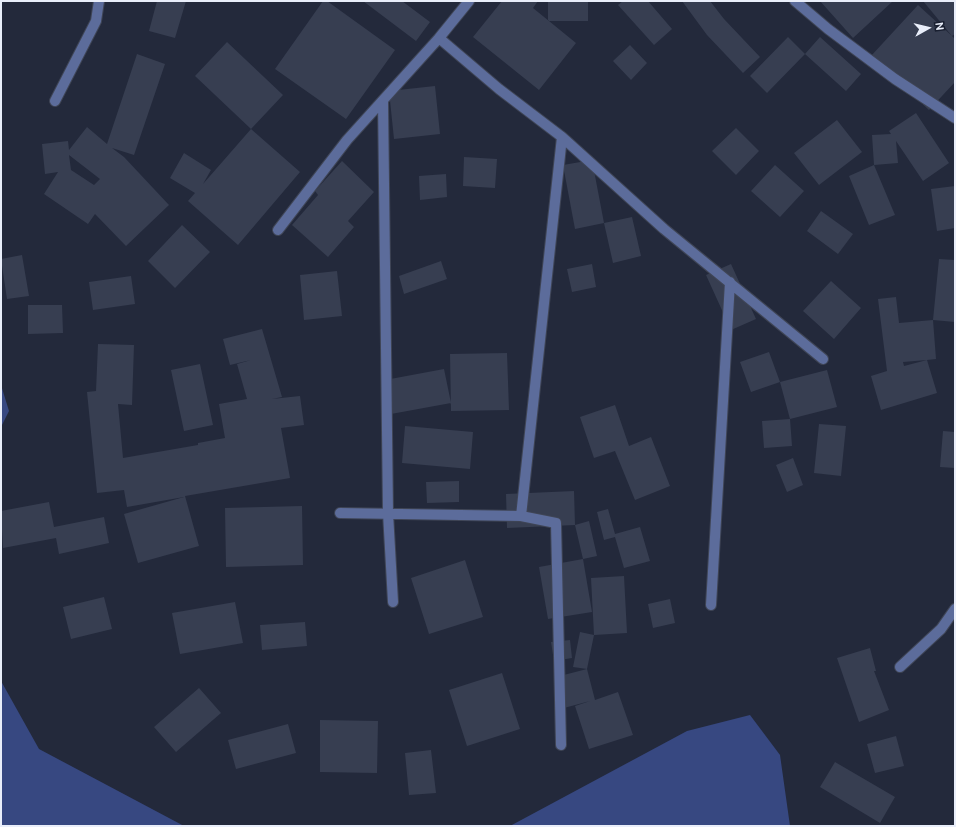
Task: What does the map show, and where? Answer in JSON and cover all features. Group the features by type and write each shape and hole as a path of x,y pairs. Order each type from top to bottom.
{"street":[{"path":"55,101 96,22 99,1"},
{"path":"278,230 347,140 439,38 469,1"},
{"path":"798,2 828,29 895,79 955,118"},
{"path":"439,38 499,89 562,137 664,228 823,359"},
{"path":"383,101 388,513 393,602"},
{"path":"521,516 562,137"},
{"path":"711,605 730,282"},
{"path":"340,513 521,516 556,522 561,745"},
{"path":"900,667 941,629 955,609"}],"shaded area":[{"path":"1,385 9,411 1,427"},
{"path":"1,681 39,749 184,826 1,826"},
{"path":"750,715 780,755 790,826 510,826 687,731"}],"building":[{"path":"157,1 186,1 175,38 149,31"},
{"path":"323,1 327,1 395,50 346,119 275,69"},
{"path":"363,1 402,1 430,22 416,41"},
{"path":"502,1 538,1 533,8 576,43 539,90 473,37"},
{"path":"548,1 588,1 588,21 548,21"},
{"path":"623,1 648,1 672,29 654,45 618,5"},
{"path":"682,1 710,1 724,19 760,57 743,73 707,35"},
{"path":"820,1 893,1 853,38"},
{"path":"923,1 955,1 955,34 952,36"},
{"path":"918,5 955,39 955,82 929,110 871,56"},
{"path":"788,37 805,54 767,93 750,76"},
{"path":"820,37 861,74 846,91 805,54"},
{"path":"227,42 283,95 251,129 195,76"},
{"path":"630,45 647,63 631,80 613,61"},
{"path":"137,54 165,64 134,155 112,148 124,157 169,205 126,246 95,214 88,224 44,194 58,172 45,174 42,144 68,141 69,150 87,127 107,144","holes":["69,155 100,179 94,185 71,170"]},
{"path":"435,86 440,134 394,139 389,91"},
{"path":"916,113 949,163 923,181 896,141 898,163 874,165 872,135 891,134 889,131"},
{"path":"837,120 862,152 819,185 794,153"},
{"path":"736,128 759,151 736,175 712,151"},
{"path":"251,129 300,172 238,245 188,201 195,193 170,178 184,153 211,170 203,184"},
{"path":"464,157 497,159 495,188 463,186"},
{"path":"592,160 604,223 575,229 563,165"},
{"path":"342,161 374,192 348,221 354,227 328,257 292,225 318,195 315,191"},
{"path":"775,165 804,191 780,217 751,191"},
{"path":"874,165 895,215 869,225 849,176"},
{"path":"446,174 447,197 420,200 419,176"},
{"path":"955,186 955,228 937,231 931,189"},
{"path":"821,211 853,234 838,254 807,231"},
{"path":"632,217 641,256 613,263 604,223"},
{"path":"182,225 210,252 175,288 148,261"},
{"path":"22,255 29,296 7,299 1,259"},
{"path":"939,259 955,260 955,322 933,320"},
{"path":"441,261 447,279 404,294 399,276"},
{"path":"592,264 596,287 572,292 567,269"},
{"path":"731,264 756,319 731,330 706,275"},
{"path":"337,271 342,316 304,320 300,275"},
{"path":"131,276 135,304 93,310 89,282"},
{"path":"831,281 861,308 834,339 803,311"},
{"path":"896,297 899,323 933,320 936,359 927,360 937,393 881,410 871,376 887,371 878,299","holes":["927,360 904,366 903,362"]},
{"path":"28,305 62,305 63,333 28,334"},
{"path":"262,329 282,397 272,399 300,396 304,425 281,428 290,478 185,496 199,546 138,563 124,514 184,497 127,507 124,490 97,493 87,392 96,391 98,344 134,345 132,405 118,404 123,458 198,445 198,443 225,438 219,404 247,399 237,364 251,360 230,365 223,339"},
{"path":"769,352 780,382 751,392 740,362"},
{"path":"507,353 509,410 451,411 450,354"},
{"path":"200,364 213,425 184,431 171,370"},
{"path":"444,369 451,403 391,414 385,380"},
{"path":"827,370 837,407 790,419 780,382"},
{"path":"615,405 629,446 651,437 670,486 635,500 615,451 594,458 580,417"},
{"path":"790,419 792,446 764,448 762,421"},
{"path":"819,424 846,426 841,476 814,473"},
{"path":"405,426 473,432 470,469 402,463"},
{"path":"943,431 955,432 955,468 940,467"},
{"path":"793,458 803,485 787,492 776,465"},
{"path":"459,481 459,502 427,503 426,482"},
{"path":"574,491 575,525 507,528 506,494"},
{"path":"49,502 54,527 104,517 109,543 59,554 56,538 3,548 1,511"},
{"path":"302,506 303,565 226,567 225,508"},
{"path":"608,509 615,534 640,527 650,561 624,568 615,537 604,540 597,512"},
{"path":"589,521 597,556 583,559 575,525"},
{"path":"583,559 592,612 548,619 539,567"},
{"path":"465,560 483,617 429,634 411,578"},
{"path":"624,576 627,633 594,635 591,578"},
{"path":"104,597 112,629 71,639 63,607"},
{"path":"670,599 675,623 653,628 648,604"},
{"path":"235,602 243,643 180,654 172,613"},
{"path":"305,622 307,646 262,650 260,625"},
{"path":"580,632 594,635 587,669 573,667"},
{"path":"570,640 572,658 554,661 551,642"},
{"path":"870,648 876,671 874,671 889,710 859,722 837,658"},
{"path":"587,669 595,700 618,692 633,735 589,749 575,706 590,701 564,708 556,677"},
{"path":"502,673 520,729 467,746 449,690"},
{"path":"199,688 221,713 176,752 154,727"},
{"path":"320,720 378,721 377,773 320,772"},
{"path":"288,724 296,753 236,769 228,740"},
{"path":"896,736 904,766 875,773 867,744"},
{"path":"431,750 436,793 409,795 405,753"},
{"path":"835,762 895,797 880,823 820,787"}]}
